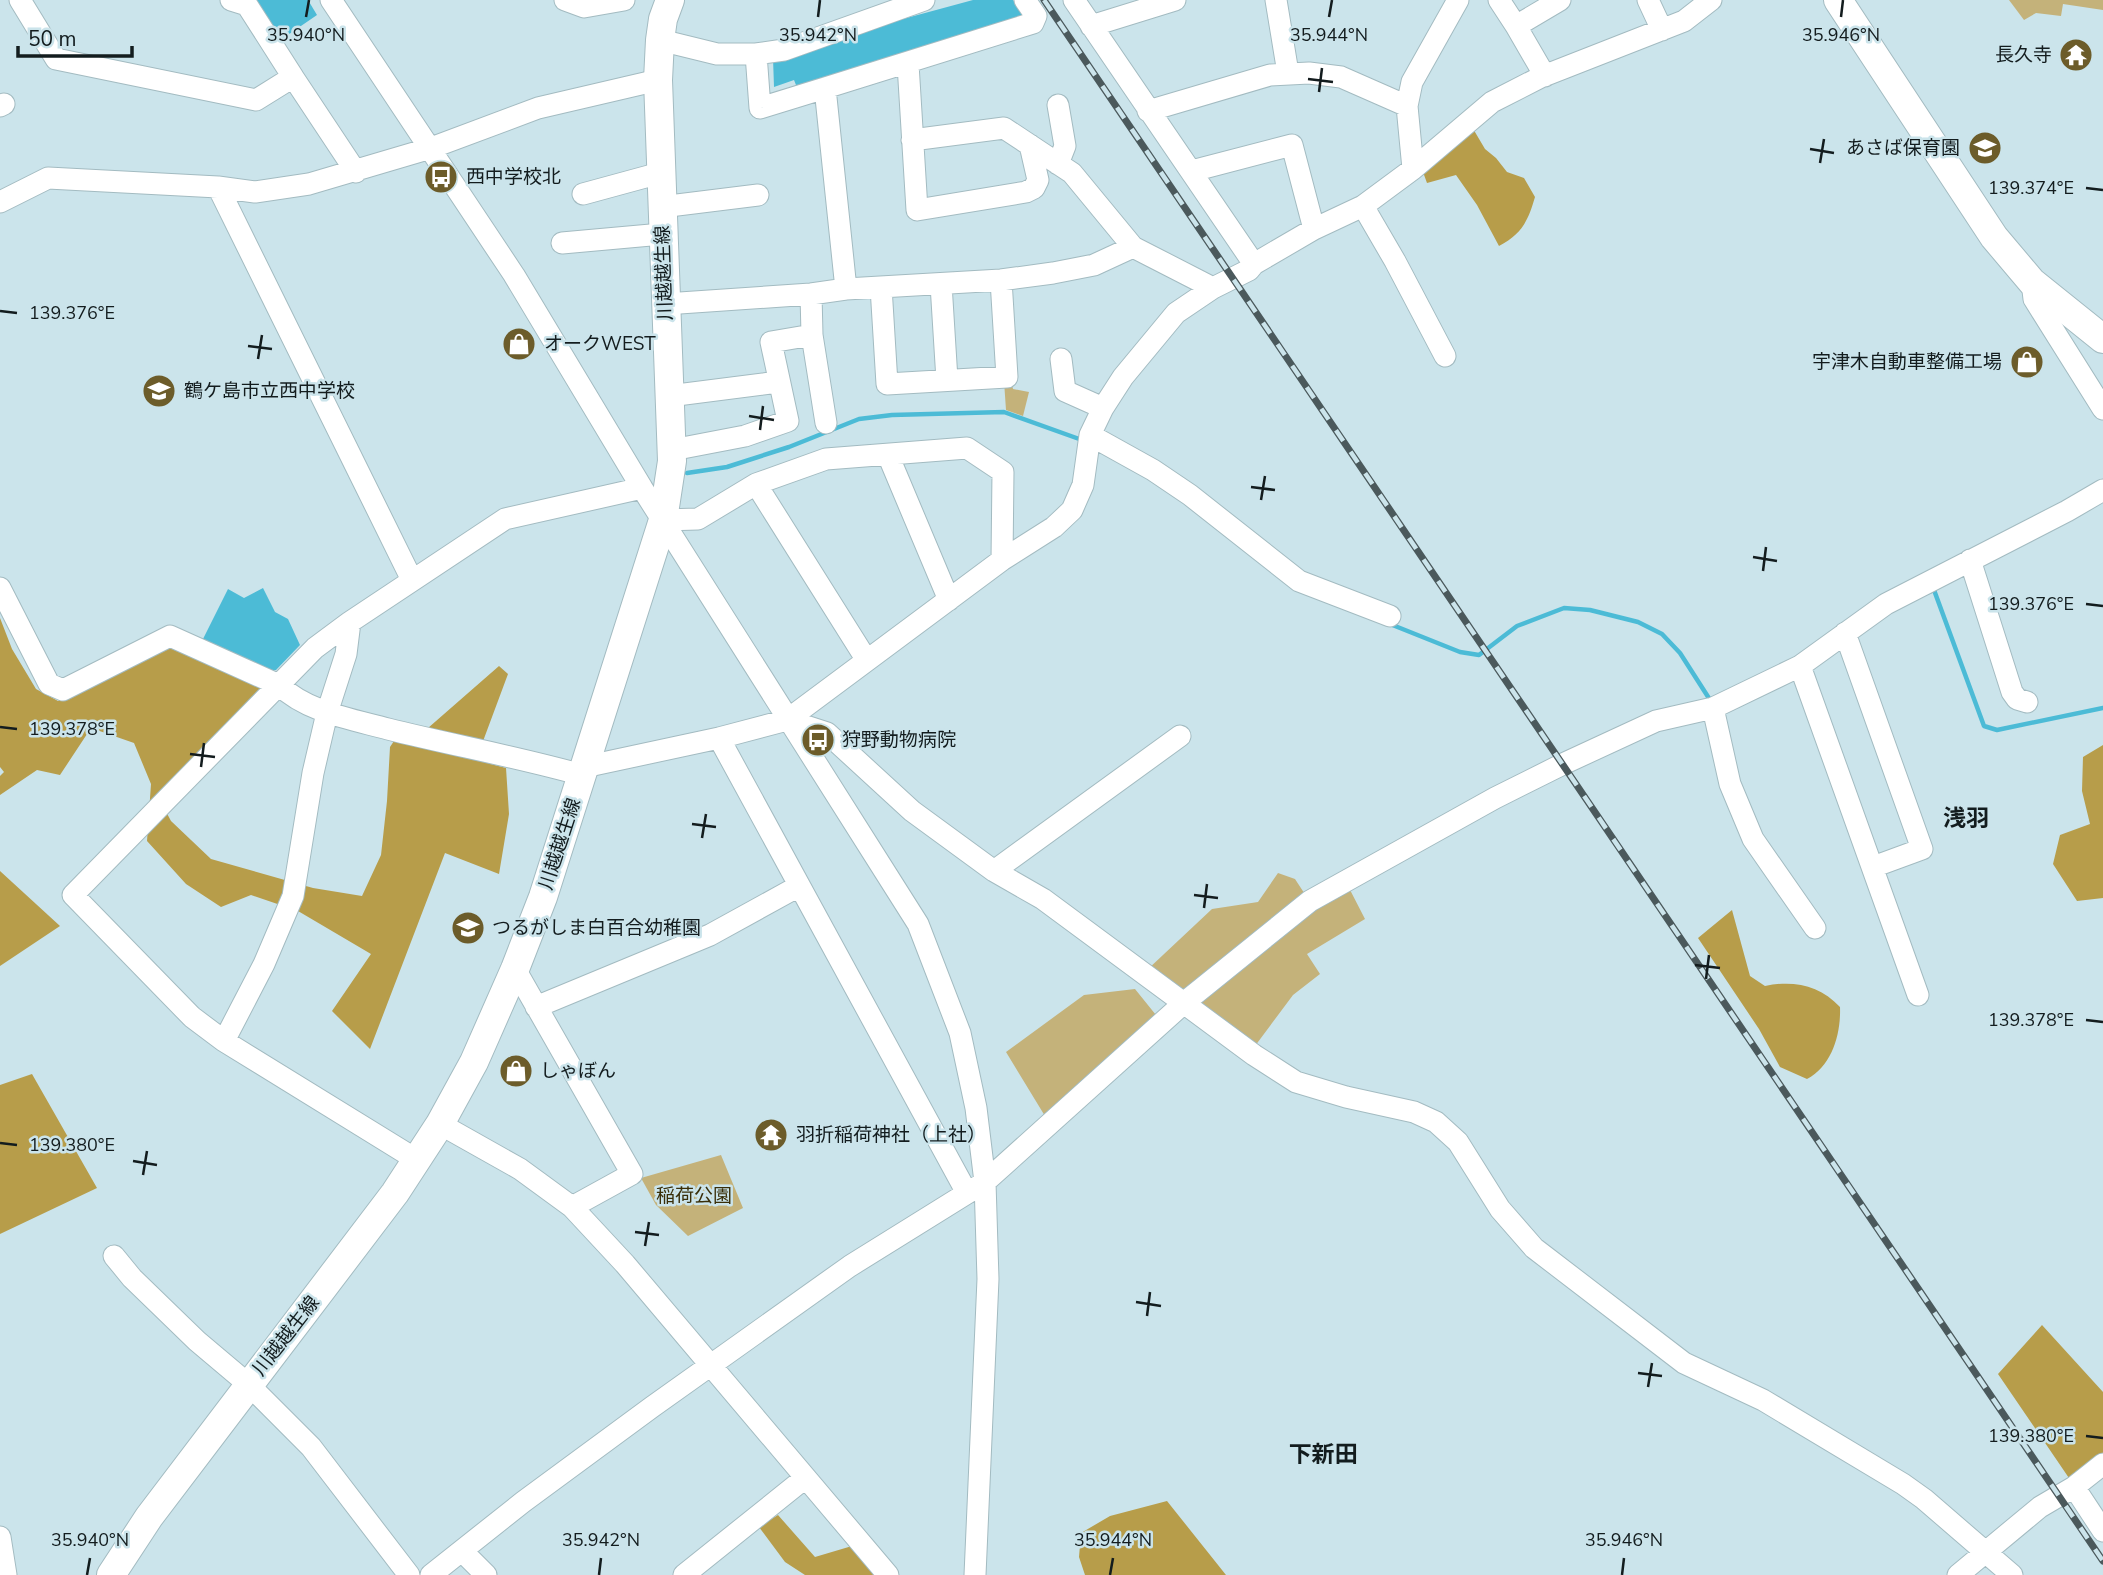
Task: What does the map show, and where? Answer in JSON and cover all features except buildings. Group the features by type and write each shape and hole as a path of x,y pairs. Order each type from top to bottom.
{"main road":[{"name":"川越越生線","path":"111,1575 149,1517 395,1193 440,1124 474,1062 543,897 663,520 672,450 657,80 663,19 670,0"},
{"path":"1838,0 1994,237 2032,282 2103,339"}],"street":[{"path":"231,0 247,5 356,172"},
{"path":"331,0 514,275 642,488 918,924 960,1033 976,1108 976,1188 988,1279 975,1575"},
{"path":"565,0 584,7 624,0"},
{"path":"660,40 717,54 756,54 784,50 924,0"},
{"path":"756,54 760,108 1033,23 1036,16 1025,0"},
{"path":"1074,0 1254,264"},
{"path":"1091,26 1175,0"},
{"path":"1276,0 1289,73"},
{"path":"1413,169 1407,106 1412,82 1458,0"},
{"path":"1499,0 1545,76"},
{"path":"1516,26 1560,0"},
{"path":"1648,0 1662,30"},
{"path":"0,588 8,624 49,684 63,690 170,636 279,685 288,694 327,713 465,748 583,771 787,720 1002,560 1054,527 1072,510 1083,485 1090,435 1103,408 1123,377 1176,313 1213,288 1248,270 1314,229 1363,206 1413,169 1492,102 1545,76 1684,21 1689,7 1711,0"},
{"path":"29,3 56,59 256,100 293,77"},
{"path":"908,64 917,210 1026,192 1034,188 1038,180 1030,145"},
{"path":"1148,111 1270,75 1289,73 1341,77 1407,106"},
{"path":"0,202 48,178 218,187 255,192 309,184 431,148 538,108 657,80"},
{"path":"825,88 846,289"},
{"path":"1058,105 1065,146 1058,164"},
{"path":"912,140 1004,128 1072,173 1133,247 1213,288"},
{"path":"1192,172 1292,145 1314,229"},
{"path":"583,194 660,173"},
{"path":"218,187 412,580"},
{"path":"562,243 662,221 758,195"},
{"path":"1363,206 1445,356"},
{"path":"665,304 1053,273 1094,265 1133,247"},
{"path":"881,287 887,384 1007,377 1001,279"},
{"path":"2032,282 2034,299 2103,409"},
{"path":"941,284 947,380"},
{"path":"811,294 811,335 826,423"},
{"path":"672,450 745,436 788,421 771,342 811,335"},
{"path":"1061,359 1065,391 1103,408"},
{"path":"669,396 778,382"},
{"path":"1090,435 1153,470 1299,580 1390,616"},
{"path":"663,520 698,519 756,484 826,459 967,448 1003,472 1002,560"},
{"path":"888,455 949,600"},
{"path":"756,484 866,659"},
{"path":"417,1160 224,1041 192,1017 73,895 315,648 350,622 505,519 642,488"},
{"path":"431,1575 523,1502 850,1266 976,1188 1185,1002 1310,901 1494,798 1563,764 1656,721 1713,708 1800,666 1886,604 2103,490"},
{"path":"1970,560 2012,692 2017,699 2027,702"},
{"path":"224,1041 264,964 293,896 313,773 327,713 346,654 350,622"},
{"path":"1845,633 1922,849 1873,867"},
{"path":"1800,666 1918,995"},
{"path":"1713,708 1730,784 1753,839 1815,928"},
{"path":"787,720 827,733 912,811 994,871 1043,899 1254,1055 1296,1082 1346,1097 1414,1112 1436,1122 1458,1142 1500,1209 1534,1248 1684,1363 1763,1400 1903,1484 2012,1575"},
{"path":"994,871 1180,736"},
{"path":"719,738 799,886 976,1188"},
{"path":"536,1007 710,935 799,886"},
{"path":"515,969 632,1174 572,1207"},
{"path":"440,1124 520,1169 572,1207 625,1264 888,1575"},
{"path":"114,1256 132,1278 189,1333 248,1384 311,1447 409,1575"},
{"path":"1958,1575 2040,1507 2074,1487 2103,1464"},
{"path":"684,1575 805,1478"},
{"path":"2074,1487 2103,1531"},
{"path":"0,1537 6,1575"},
{"path":"463,1552 486,1575"}],"green space":[{"path":"2009,0 2103,0 2103,10 2063,4 2061,16 2036,13 2024,20"},
{"path":"1004,381 1011,381 1013,389 1029,392 1023,416 1006,410"},
{"path":"1278,873 1295,879 1312,905 1348,886 1365,919 1307,954 1320,974 1293,995 1252,1050 1147,970 1212,909 1258,902"},
{"path":"1135,989 1160,1020 1048,1121 1006,1052 1084,995"},
{"name":"稲荷公園","path":"721,1155 743,1208 688,1236 656,1205 641,1178"}],"shaded area":[{"path":"1472,127 1485,149 1507,172 1524,178 1535,197 1523,226 1499,246 1477,205 1456,175 1427,183 1423,172"},
{"path":"0,618 12,649 36,689 58,701 170,636 265,686 157,795 171,821 211,859 313,888 362,896 381,855 390,747 396,738 412,742 499,666 508,674 476,760 506,768 509,814 499,874 445,853 370,1049 332,1011 371,954 298,911 251,895 221,907 186,884 147,841 151,784 134,743 91,728 60,775 37,770 0,795 0,776 4,772 0,767"},
{"path":"2103,745 2103,898 2077,901 2053,864 2060,835 2090,824 2082,791 2083,757"},
{"path":"0,871 60,926 0,966"},
{"path":"1732,910 1750,976 1765,986 1796,984 1815,989 1840,1007 1837,1038 1829,1058 1807,1079 1780,1067 1759,1029 1698,938"},
{"path":"32,1074 97,1188 0,1234 0,1085"},
{"path":"2042,1325 2103,1392 2103,1458 2071,1481 1998,1374"},
{"path":"1167,1501 1226,1575 1085,1575 1079,1557 1081,1533 1110,1516"},
{"path":"778,1515 815,1557 852,1546 876,1575 805,1575 785,1562 759,1527"}],"water":[{"path":"256,0 308,0 317,15 282,39"},
{"path":"973,0 1013,0 1022,14 1021,18 798,90 794,80 774,87 773,58 829,39"},
{"path":"263,588 275,612 288,619 300,645 276,670 269,671 203,639 228,589 244,598"}],"waterway":[{"path":"687,473 727,467 789,447 859,419 892,415 1004,412 1082,440"},
{"path":"1929,592 1934,590 1984,726 1997,730 2103,708"},
{"path":"1390,624 1460,652 1479,655 1517,626 1564,608 1590,610 1638,622 1662,634 1680,653 1712,703"}],"railway":[{"path":"1044,0 2103,1561"}],"place":[{"name":"長久寺","path":"2076,55"},
{"name":"あさば保育園","path":"1985,148"},
{"name":"西中学校北","path":"441,177"},
{"name":"オークWEST","path":"519,344"},
{"name":"宇津木自動車整備工場","path":"2027,362"},
{"name":"鶴ケ島市立西中学校","path":"159,391"},
{"name":"狩野動物病院","path":"818,740"},
{"name":"つるがしま白百合幼稚園","path":"468,928"},
{"name":"しゃぼん","path":"516,1071"},
{"name":"羽折稲荷神社（上社）","path":"771,1135"}],"district":[{"name":"浅羽","path":"1966,818"},
{"name":"下新田","path":"1323,1454"}]}
